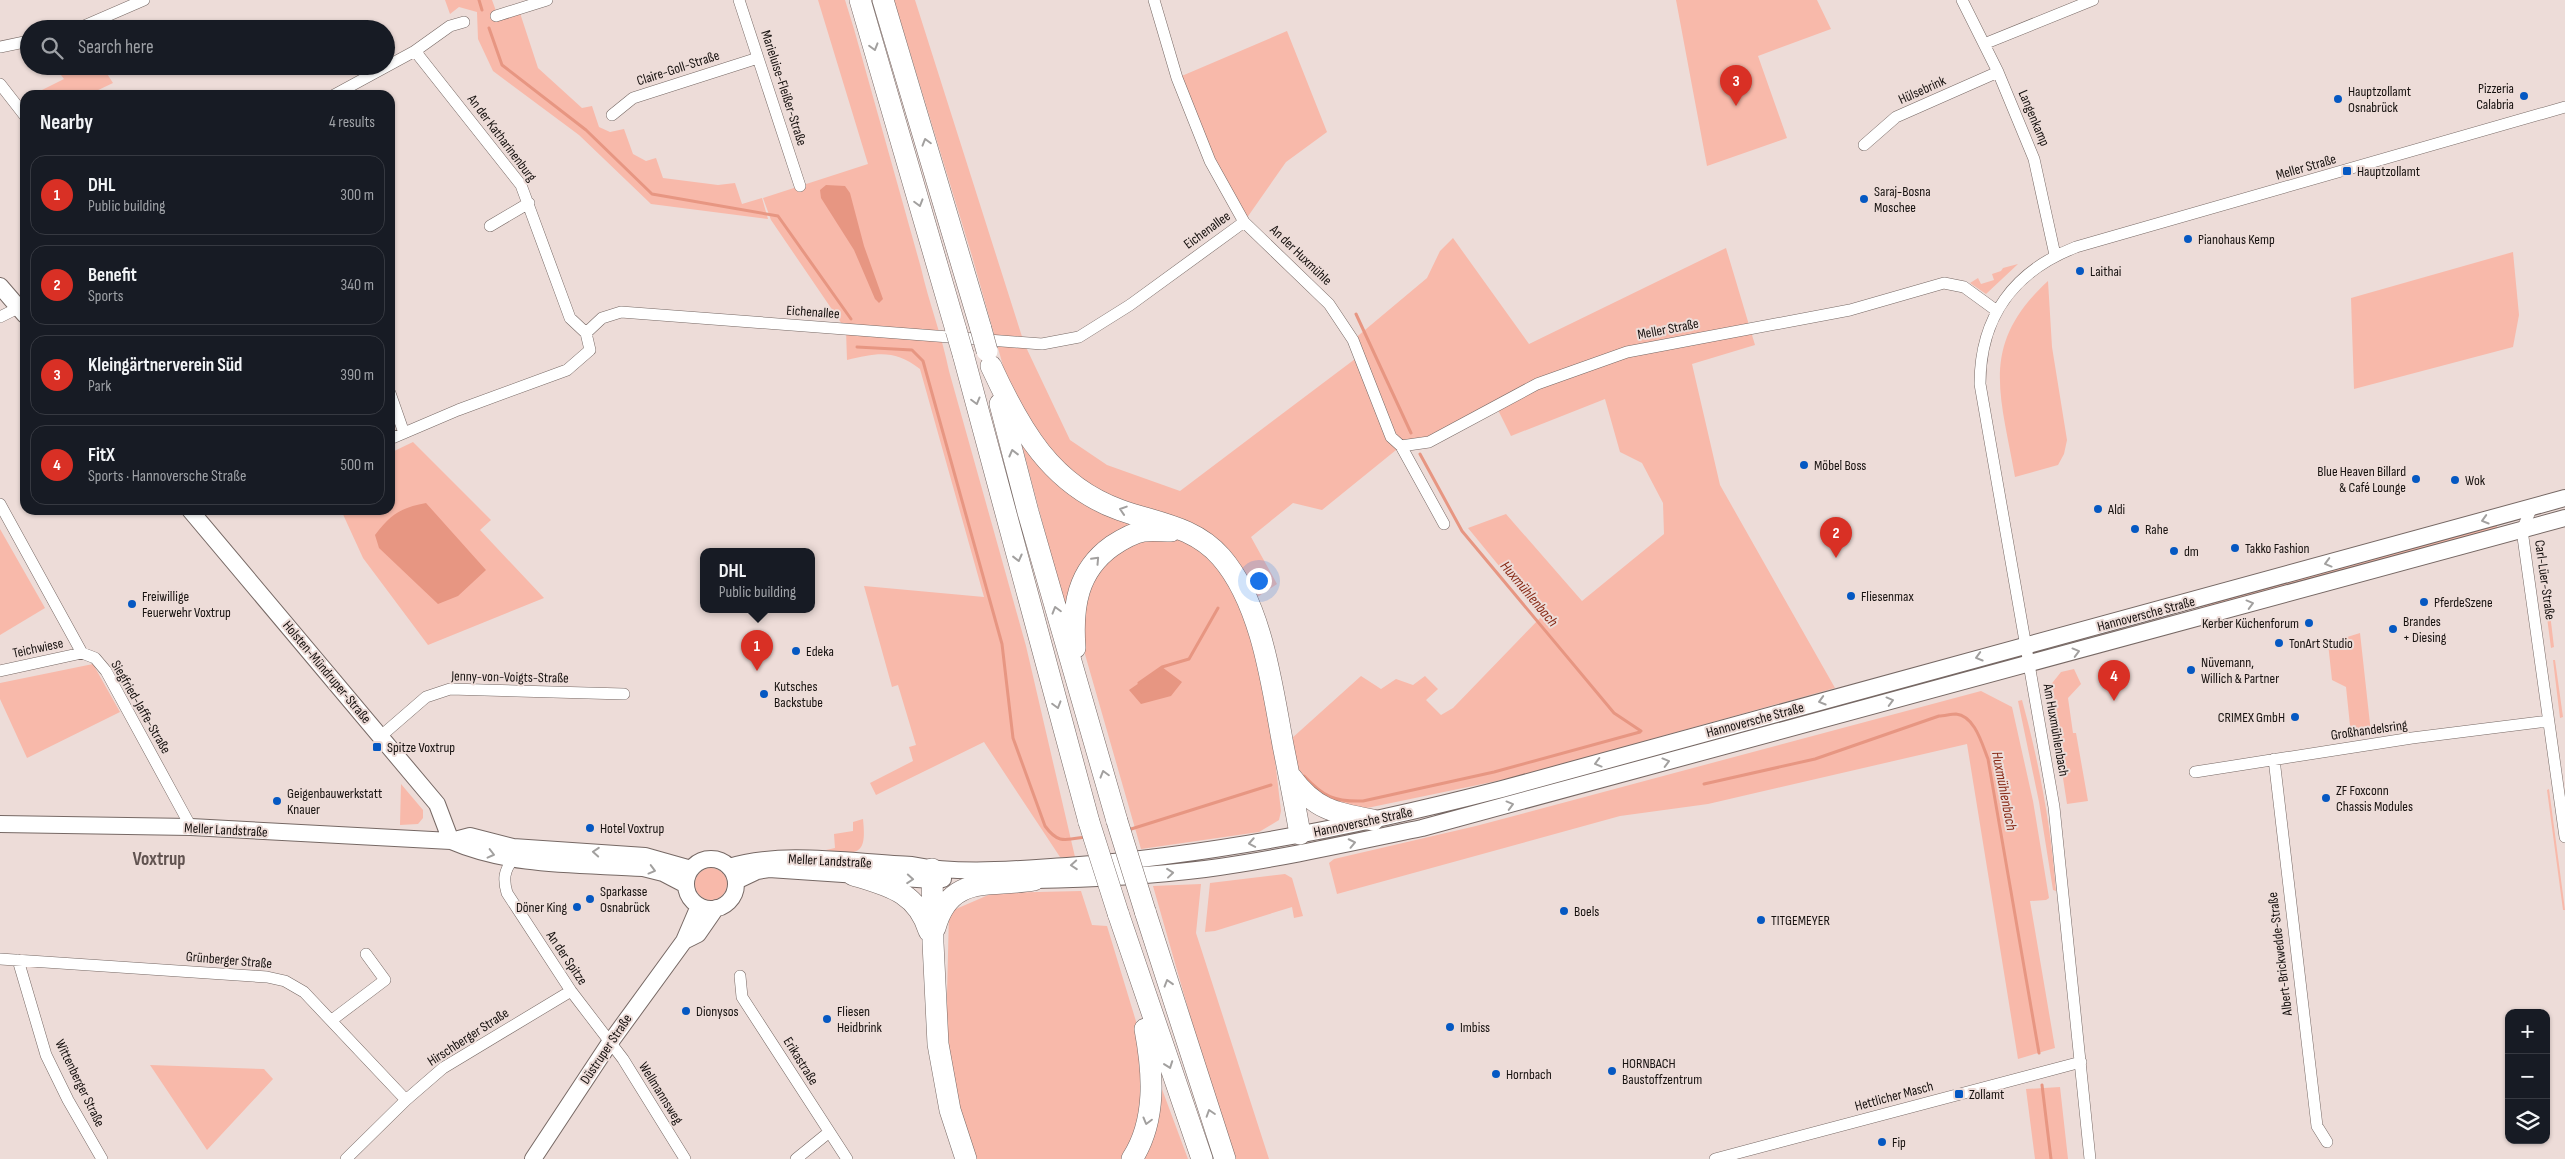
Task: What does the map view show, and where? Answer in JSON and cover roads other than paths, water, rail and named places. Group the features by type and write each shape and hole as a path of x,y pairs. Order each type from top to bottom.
{"highway":[{"path":"860,0 963,354 1089,822 1202,1159"},
{"path":"884,0 981,329 1028,512 1117,821 1225,1159"},
{"path":"989,358 1021,425 1038,450 1061,477 1087,496 1120,510 1186,530 1203,541 1221,557 1237,580 1248,604 1265,657 1302,844"},
{"path":"1079,690 1074,628 1075,603 1080,584 1091,565 1121,540 1143,532 1186,530"},
{"path":"1289,774 1304,794 1320,807 1340,814 1374,820"},
{"path":"853,875 884,885 910,898 925,918 933,943"},
{"path":"932,875 938,1044 950,1110 966,1159"},
{"path":"933,943 941,911 955,892 966,887 1034,880"},
{"path":"1132,952 1150,1057 1152,1084 1149,1120 1132,1159"}],"main road":[{"path":"0,286 20,310"},
{"name":"Hannoversche Straße","path":"932,875 1034,880 1142,876 1204,869 1302,844 1374,820 1502,790 2565,498"},
{"name":"Holsten-Mündruper-Straße","path":"194,515 437,804 451,841"},
{"name":"Hannoversche Straße","path":"932,875 1138,860 1302,844 1476,814 2565,518"},
{"name":"Meller Landstraße","path":"0,824 191,827 451,841 470,836 513,847 645,856 691,869"},
{"name":"Meller Landstraße","path":"451,841 468,848 513,859 643,868 663,873 686,885"},
{"path":"709,859 717,860 732,874 735,889 728,901 716,908 699,906 688,894 686,885 691,869 696,864 709,859"},
{"name":"Meller Landstraße","path":"732,874 754,860 788,859 912,865 932,875"},
{"name":"Meller Landstraße","path":"732,874 769,870 853,875 932,875"},
{"name":"Düstruper Straße","path":"532,1159 609,1044 684,941 699,906"},
{"name":"Düstruper Straße","path":"684,941 698,934 716,908"}],"street":[{"path":"98,20 144,0"},
{"path":"496,16 547,0"},
{"name":"Marieluise-Fleißer-Straße","path":"739,0 800,186"},
{"name":"An der Huxmühle","path":"1154,0 1177,78 1210,161 1244,222 1329,304 1353,340 1391,436 1401,446 1444,524"},
{"name":"Langenkamp","path":"1962,0 1998,72 2034,159 2055,255"},
{"path":"1984,44 2093,0"},
{"path":"395,62 415,51 450,26 464,22"},
{"path":"0,47 20,43"},
{"name":"An der Katharinenburg","path":"415,51 522,185 570,318 586,333"},
{"name":"Claire-Goll-Straße","path":"612,115 633,98 758,58"},
{"name":"Hülsebrink","path":"1864,145 1896,117 1998,72"},
{"path":"343,90 371,75"},
{"path":"0,84 20,110"},
{"name":"Meller Straße","path":"2055,255 2076,247 2565,107"},
{"path":"490,226 529,203"},
{"name":"Eichenallee","path":"586,333 602,318 621,312 1042,344 1079,337 1130,305 1244,222"},
{"name":"Am Huxmühlenbach","path":"2055,255 2015,284 1997,311 1986,336 1980,358 1980,384 2054,808 2090,1159"},
{"name":"Meller Straße","path":"1401,446 1428,442 1537,384 1628,352 1850,310 1944,284 1956,284 1974,293 1997,311"},
{"path":"0,317 20,312"},
{"path":"395,437 567,370 590,350 586,333"},
{"path":"395,407 404,433"},
{"name":"Siegfried-Jaffe-Straße","path":"0,504 82,653 95,658 106,671 191,827"},
{"name":"Carl-Lüer-Straße","path":"2532,507 2522,530 2565,837"},
{"name":"Teichwiese","path":"0,671 82,653"},
{"name":"Jenny-von-Voigts-Straße","path":"381,736 426,697 450,689 624,694"},
{"name":"Großhandelsring","path":"2195,772 2274,759 2548,721"},
{"name":"Albert-Brickwedde-Straße","path":"2274,759 2316,1126 2327,1142"},
{"name":"An der Spitze","path":"513,859 506,868 504,880 507,893 571,991 609,1044"},
{"path":"332,1020 385,980 366,954"},
{"name":"Grünberger Straße","path":"0,959 267,977 286,981 304,992 406,1100"},
{"name":"Wittenberger Straße","path":"18,960 46,1055 68,1100 102,1159"},
{"name":"Erikastraße","path":"740,976 742,997 828,1133 847,1159"},
{"name":"Hirschberger Straße","path":"346,1159 406,1100 443,1068 571,991"},
{"name":"Wellmannsweg","path":"609,1044 623,1059 684,1159"},
{"name":"Hettlicher Masch","path":"1715,1159 2081,1062"},
{"path":"796,1159 828,1133"}],"waterway":[{"path":"479,0 482,10"},
{"path":"489,28 502,65 586,130 652,194 778,216 851,319"},
{"name":"Huxmühlenbach","path":"1356,314 1411,433"},
{"path":"857,347 912,350 923,361 1002,644 1013,738 1045,826 1058,838 1072,839 1085,837"},
{"name":"Huxmühlenbach","path":"1420,454 1462,531 1614,713 1641,731"},
{"path":"1139,683 1162,667 1189,659 1218,608"},
{"name":"Huxmühlenbach","path":"1704,784 1815,759 1939,716 1956,714 1968,720 1977,732 1988,759 2039,1053"},
{"path":"1304,776 1330,797 1363,801 1494,772 1640,732"},
{"path":"1128,830 1271,785"},
{"name":"Huxmühlenbach","path":"2042,1085 2051,1159"}],"place":[{"name":"Pizzeria Calabria","path":"2524,96"},
{"name":"Hauptzollamt Osnabrück","path":"2338,99"},
{"name":"Kleingärtnerverein Süd","path":"1736,106"},
{"name":"Hauptzollamt","path":"2347,171"},
{"name":"Saraj-Bosna Moschee","path":"1864,199"},
{"name":"Pianohaus Kemp","path":"2188,239"},
{"name":"Laithai","path":"2080,271"},
{"name":"Möbel Boss","path":"1804,465"},
{"name":"Blue Heaven Billard & Café Lounge","path":"2416,479"},
{"name":"Wok","path":"2455,480"},
{"name":"Aldi","path":"2098,509"},
{"name":"Rahe","path":"2135,529"},
{"name":"Takko Fashion","path":"2235,548"},
{"name":"dm","path":"2174,551"},
{"name":"Benefit","path":"1836,558"},
{"name":"Fliesenmax","path":"1851,596"},
{"name":"PferdeSzene","path":"2424,602"},
{"name":"Freiwillige Feuerwehr Voxtrup","path":"132,604"},
{"name":"Kerber Küchenforum","path":"2309,623"},
{"name":"Brandes + Diesing","path":"2393,629"},
{"name":"TonArt Studio","path":"2279,643"},
{"name":"Edeka","path":"796,651"},
{"name":"Nüvemann, Willich & Partner","path":"2191,670"},
{"name":"DHL","path":"757,671"},
{"name":"Kutsches Backstube","path":"764,694"},
{"name":"FitX","path":"2114,701"},
{"name":"CRIMEX GmbH","path":"2295,717"},
{"name":"Spitze Voxtrup","path":"377,747"},
{"name":"ZF Foxconn Chassis Modules","path":"2326,798"},
{"name":"Geigenbauwerkstatt Knauer","path":"277,801"},
{"name":"Hotel Voxtrup","path":"590,828"},
{"name":"Sparkasse Osnabrück","path":"590,899"},
{"name":"Döner King","path":"577,907"},
{"name":"Boels","path":"1564,911"},
{"name":"TITGEMEYER","path":"1761,920"},
{"name":"Dionysos","path":"686,1011"},
{"name":"Fliesen Heidbrink","path":"827,1019"},
{"name":"Imbiss","path":"1450,1027"},
{"name":"HORNBACH Baustoffzentrum","path":"1612,1071"},
{"name":"Hornbach","path":"1496,1074"},
{"name":"Zollamt","path":"1959,1094"},
{"name":"Fip","path":"1882,1142"}],"district":[{"name":"Voxtrup","path":"159,859"}]}
